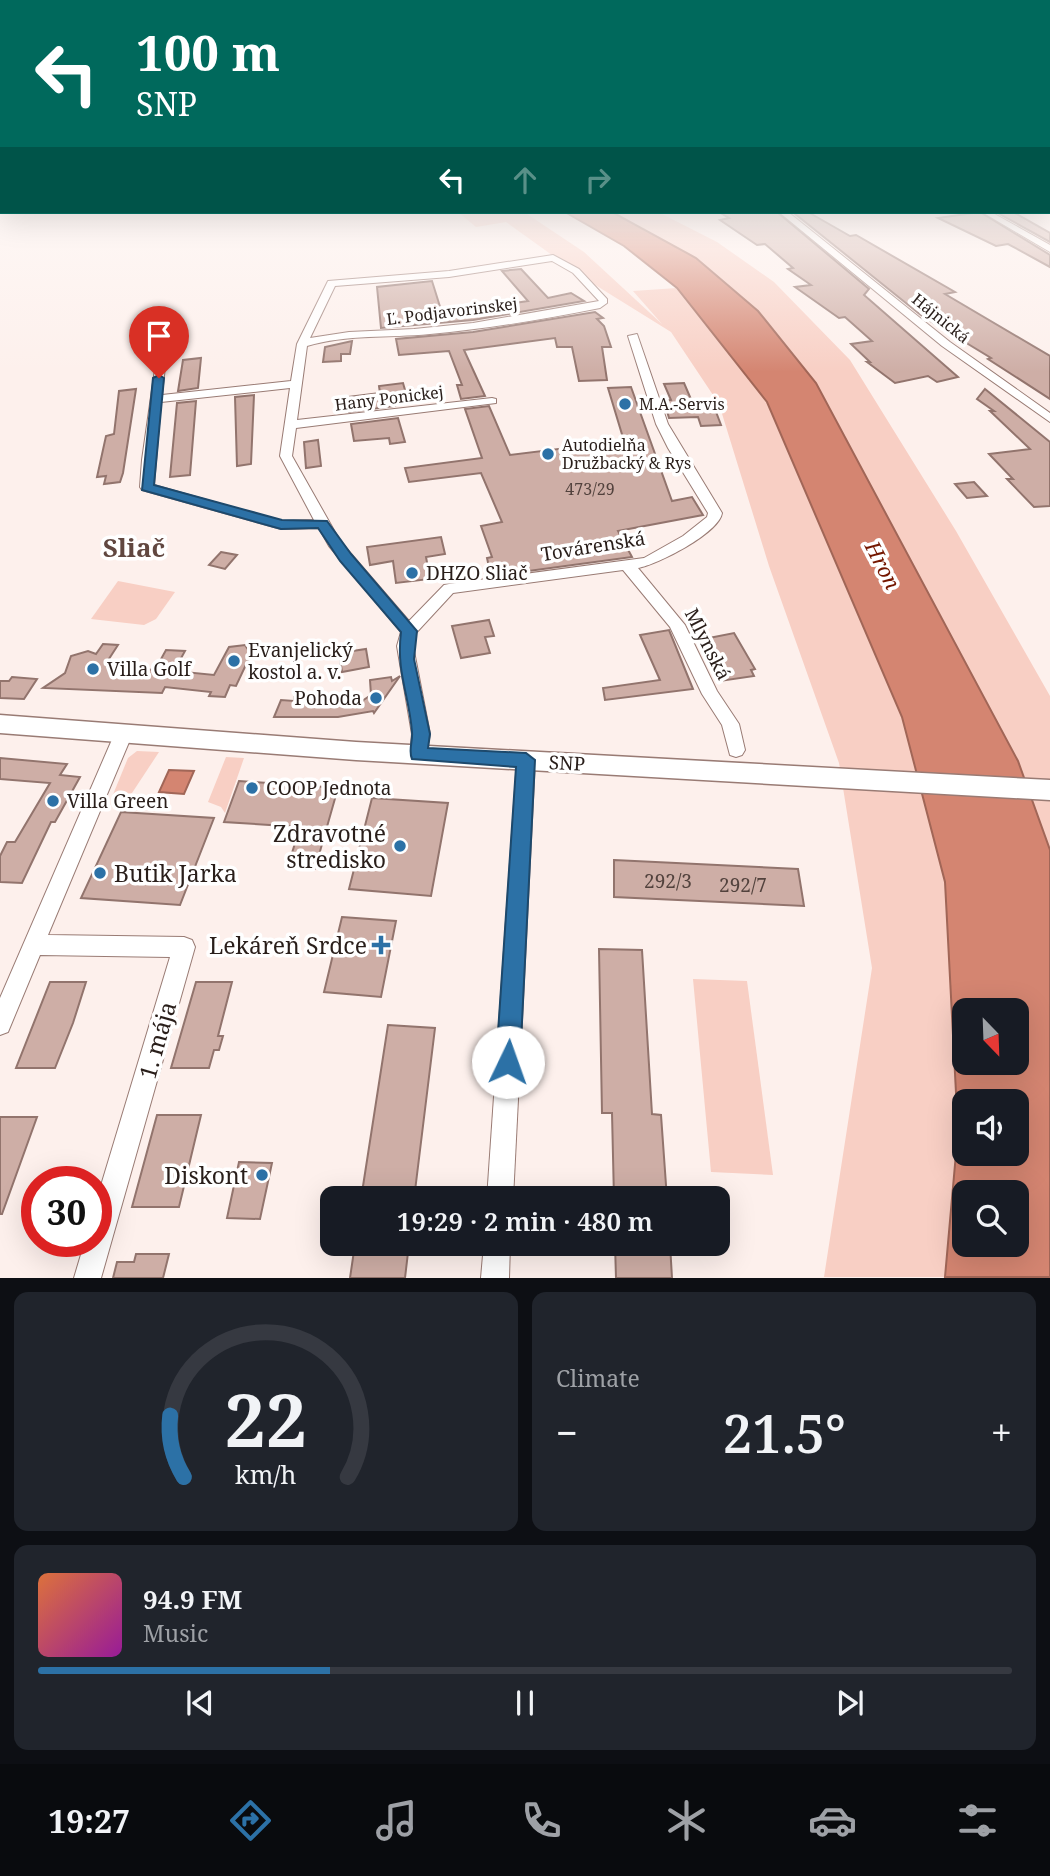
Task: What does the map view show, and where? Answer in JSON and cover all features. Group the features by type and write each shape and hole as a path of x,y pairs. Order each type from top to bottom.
{"street":[{"name":"Hájnická","path":"833,253 940,339 1050,418"},
{"name":"Ľ. Podjavorinskej","path":"553,258 576,271 604,301 533,321 320,338 302,344 331,283 428,277 553,258"},
{"name":"Továrenská","path":"409,631 431,604 458,586 628,566 653,559 710,524 715,513 662,424 633,336"},
{"path":"302,344 286,447 287,463 322,524 345,557 409,631 406,659 421,734 419,754"},
{"path":"161,357 147,487 281,525 322,524"},
{"path":"156,399 295,384"},
{"name":"Hany Ponickej","path":"289,425 492,401"},
{"name":"Mlynská","path":"628,566 659,599 682,633 710,694 730,724 736,750"},
{"name":"SNP","path":"0,724 123,735 419,754 853,781 1050,790"},
{"path":"0,1024 123,735"},
{"path":"501,1186 526,760"},
{"name":"1. mája","path":"33,945 184,947 87,1278"},
{"path":"495,1278 496,1256"}],"shaded area":[{"path":"549,253 585,253 662,324 633,291 677,288 767,402 902,717 945,882 952,1016 952,1075 955,1075 956,1089 952,1089 952,1166 955,1166 945,1277 824,1277 872,968 839,763 769,566 719,404 671,332"},
{"path":"686,253 732,253 774,282 850,360 956,531 1050,696 1050,850 1018,761 758,311"},
{"path":"118,581 175,592 156,619 144,625 91,619"},
{"path":"137,751 159,752 132,793 126,797 112,797 128,758"},
{"path":"226,757 244,758 225,813 221,807 208,802"},
{"path":"693,979 747,981 773,1175 711,1172"}],"water":[{"name":"Hron","path":"632,253 686,253 696,258 758,311 816,383 1018,761 1050,850 1050,1277 945,1277 952,1198 952,1257 1029,1257 1029,1180 954,1180 955,1166 1029,1166 1029,1089 956,1089 955,1075 1029,1075 1029,998 952,998 952,1016 945,882 902,717 767,402 677,288"},
{"path":"169,770 194,771 184,794 159,792"}],"building":[{"path":"775,253 826,253 869,289 864,295 958,377 937,382 928,376 895,383 867,362 870,362 851,344 872,341 845,317 839,318 795,287 811,285 788,269 793,268"},
{"path":"843,253 887,253 955,292 945,294 1050,356 1050,399 988,359 991,358 922,316"},
{"path":"1024,253 1046,253 1050,255 1050,267"},
{"path":"521,269 548,298 571,293 584,301 473,320 381,328 377,287 432,281 442,313 476,309 528,301 502,271"},
{"path":"595,312 603,318 597,319 604,326 611,347 602,347 607,380 579,381 572,347 557,347 555,338 464,350 485,396 461,399 457,385 462,385 449,351 399,355 396,339 473,332"},
{"path":"352,341 350,354 341,354 341,361 323,362 325,347"},
{"path":"201,358 198,388 178,391 183,360"},
{"path":"403,383 407,397 393,399 395,406 349,412 347,397 380,393 379,386"},
{"path":"684,383 693,404 713,404 721,425 701,426 698,417 669,418 664,401 671,400 664,384"},
{"path":"631,387 672,501 692,497 703,515 618,531 632,557 491,576 487,558 492,557 481,526 502,522 481,473 409,482 405,468 482,458 465,409 489,406 510,455 624,441 608,388"},
{"path":"136,389 120,482 104,484 106,476 97,477 106,436 114,434 119,391"},
{"path":"985,389 1050,442 1050,506 1034,507 1007,479 1013,479 989,454 1030,449 990,411 994,411 977,399"},
{"path":"254,395 251,464 237,466 235,397"},
{"path":"196,401 190,475 170,477 177,403"},
{"path":"398,418 405,442 390,444 389,438 354,441 351,424"},
{"path":"318,440 321,466 306,468 304,442"},
{"path":"974,482 987,496 967,498 955,484"},
{"path":"441,537 445,554 426,557 430,579 396,583 393,561 370,565 367,547"},
{"path":"221,552 237,555 225,569 209,565"},
{"path":"489,620 494,636 485,637 490,653 461,658 452,626"},
{"path":"669,630 693,689 605,700 603,688 660,680 640,635"},
{"path":"734,633 755,669 751,670 754,676 720,681 705,652 711,651 709,646 713,646 709,638"},
{"path":"103,644 118,645 107,662 120,663 117,667 155,670 166,650 185,651 174,671 214,675 229,647 245,645 251,654 236,686 230,685 225,697 209,696 211,692 165,687 162,693 43,688 65,673 71,656 88,651 96,654"},
{"path":"366,649 369,667 342,672 339,653"},
{"name":"Pohoda","path":"400,676 374,713 338,717 274,717 281,700 294,701 294,697 360,702 356,705 371,695 370,680 391,677 392,681"},
{"path":"12,677 37,679 24,699 0,698 0,681 9,681"},
{"path":"0,758 67,764 60,775 80,777 55,822 51,822 22,883 0,882 0,856 7,842 15,842 50,783 0,779"},
{"path":"239,781 338,788 315,869 288,866 300,827 224,822"},
{"name":"Zdravotné stredisko","path":"372,798 448,803 431,896 349,889"},
{"path":"121,812 214,818 180,905 81,898"},
{"path":"614,860 798,869 804,906 614,897"},
{"path":"342,917 396,921 381,997 324,992"},
{"path":"599,949 642,950 652,1114 661,1115 666,1186 614,1186 612,1113 602,1113"},
{"path":"50,982 86,982 73,1023 55,1068 16,1068"},
{"path":"196,982 232,982 218,1036 223,1036 219,1050 214,1050 209,1068 171,1068"},
{"path":"388,1025 435,1028 416,1186 363,1186"},
{"path":"157,1115 201,1115 179,1207 132,1207"},
{"path":"0,1117 37,1117 2,1214 0,1214"},
{"path":"239,1162 272,1163 260,1219 227,1218"},
{"path":"136,1254 169,1254 163,1278 113,1278 117,1262 134,1262"},
{"path":"353,1256 408,1256 405,1278 350,1278"},
{"path":"615,1256 671,1256 672,1278 616,1278"}],"place":[{"name":"M.A.-Servis","path":"625,404"},
{"name":"Autodielňa Družbacký & Rys","path":"548,454"},
{"name":"DHZO Sliač","path":"412,573"},
{"name":"Evanjelický kostol a. v.","path":"234,661"},
{"name":"Villa Golf","path":"93,669"},
{"name":"Pohoda","path":"376,698"},
{"name":"COOP Jednota","path":"252,788"},
{"name":"Villa Green","path":"53,801"},
{"name":"Zdravotné stredisko","path":"400,846"},
{"name":"Butik Jarka","path":"100,873"},
{"name":"Lekáreň Srdce","path":"381,945"},
{"name":"Diskont","path":"262,1175"}],"district":[{"name":"Sliač","path":"134,547"}],"route":[{"path":"159,378 145,480 147,487 281,525 322,524 345,557 385,600 409,631 405,646 406,659 421,734 419,754 526,760 508,1062"}]}
